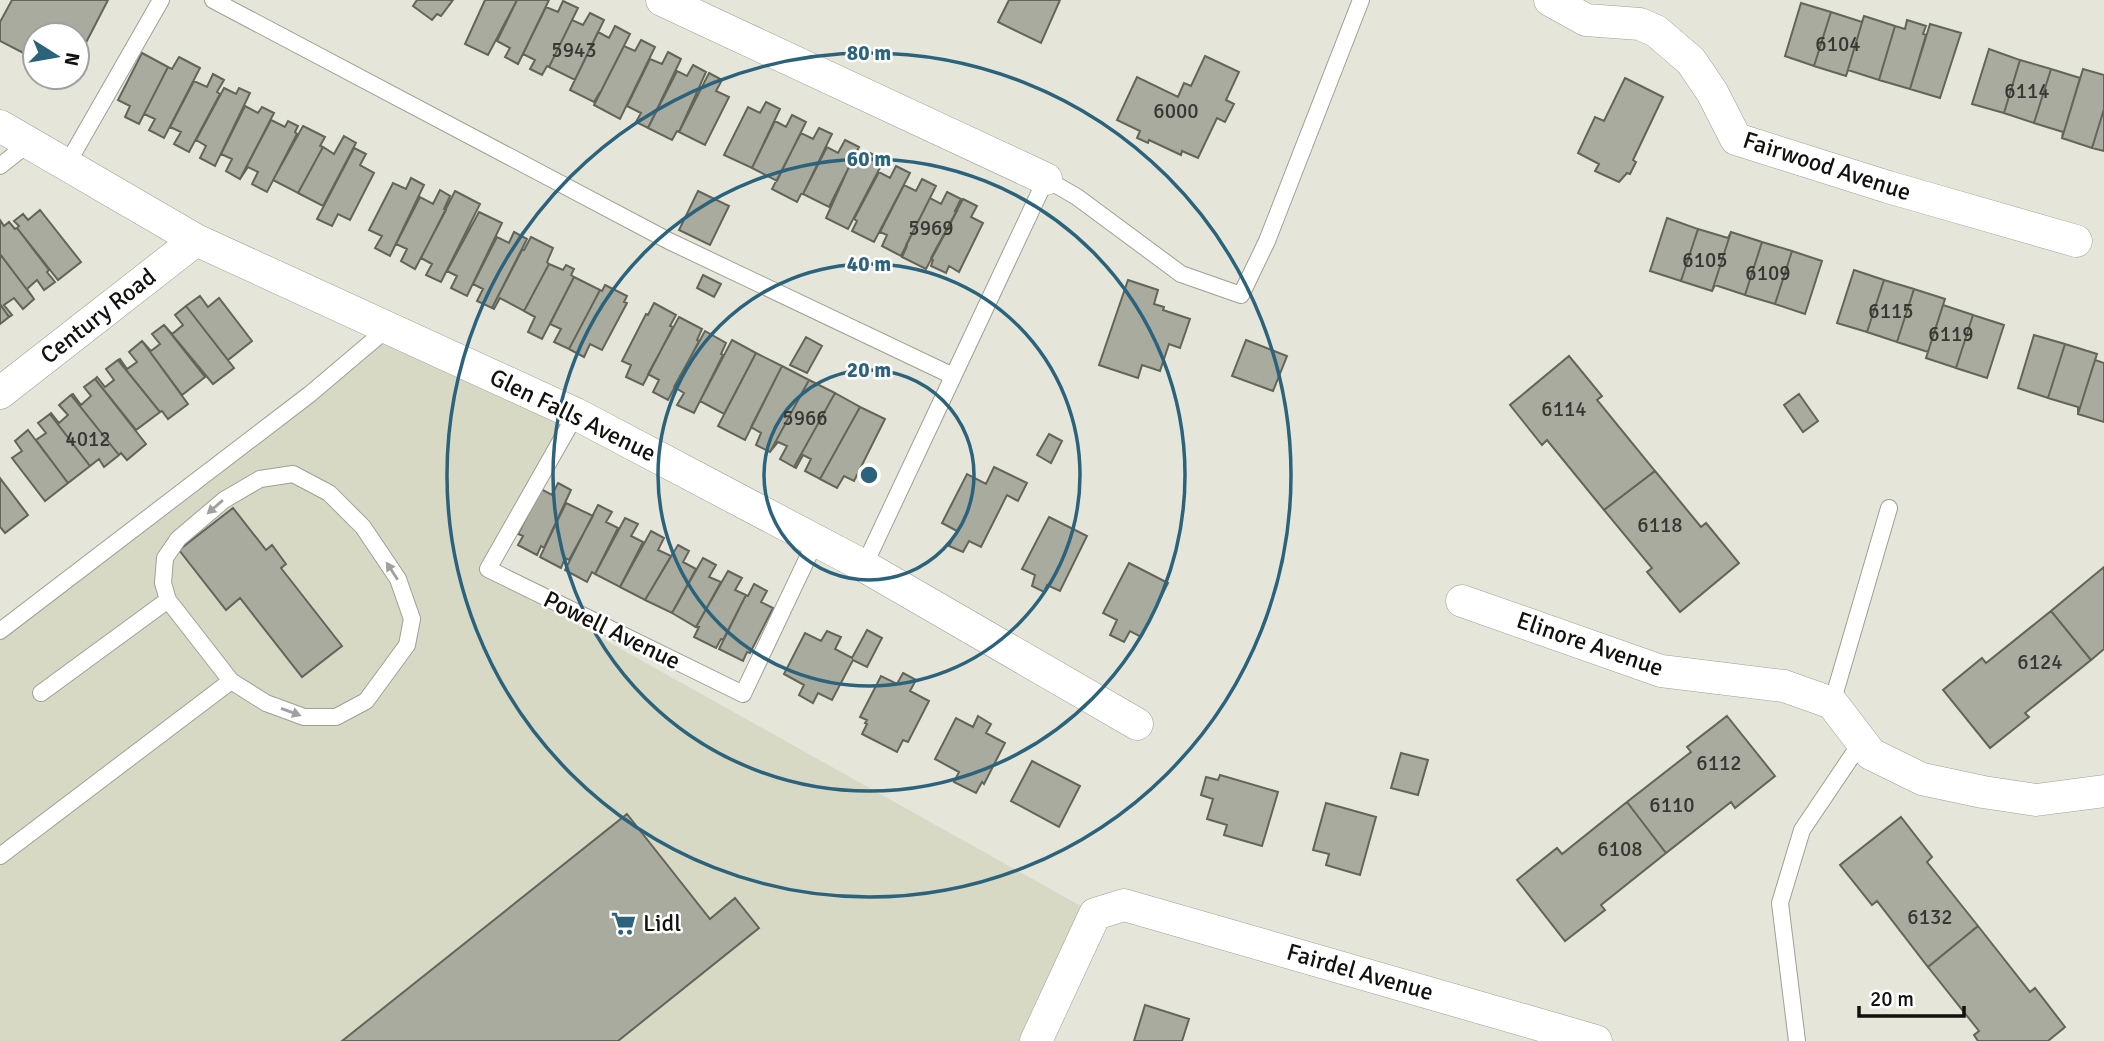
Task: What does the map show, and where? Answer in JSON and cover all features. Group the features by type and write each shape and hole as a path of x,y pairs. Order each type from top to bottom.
{"street":[{"path":"662,0 1046,179"},
{"name":"Fairwood Avenue","path":"1550,0 1586,20 1640,24 1656,31 1691,61 1712,92 1736,139 2076,242"},
{"name":"Glen Falls Avenue","path":"0,126 195,240 576,414 816,540 1137,724"},
{"name":"Century Road","path":"0,393 195,240"},
{"name":"Elinore Avenue","path":"1462,601 1661,671 1784,686 1832,703"},
{"path":"1832,703 1871,754 1922,779 2036,800 2104,791"},
{"name":"Fairdel Avenue","path":"1036,1041 1096,914 1124,905 1596,1041"}],"lane":[{"path":"66,166 161,0"},
{"path":"213,0 669,241 953,376"},
{"path":"864,566 1046,179 1077,197 1181,274 1241,295 1267,241 1362,0"},
{"path":"0,166 28,144"},
{"path":"0,631 310,394 388,328"},
{"name":"Powell Avenue","path":"576,414 488,569 743,694 816,540"},
{"path":"293,474 329,494 363,527 398,579 412,619 407,645 366,701 336,717 304,717 266,703 231,681 168,600 163,583 165,558 178,539 224,500 260,479 293,474"},
{"path":"1832,703 1889,508"},
{"path":"41,694 168,600"},
{"path":"0,856 231,681"},
{"path":"1797,1041 1780,902 1802,830 1862,741"}],"shaded area":[{"path":"387,328 565,419 485,573 1095,914 1038,1041 0,1041 0,629"}],"building":[{"path":"12,0 108,0 91,33 91,21 21,21 21,52 0,41 0,22"},
{"path":"417,0 453,0 441,16 437,14 432,20 413,6"},
{"path":"485,0 517,0 488,55 465,44"},
{"path":"517,0 549,0 518,64 505,57 510,48 497,41"},
{"path":"1009,0 1060,0 1041,43 998,22"},
{"path":"563,1 578,8 549,67 547,66 542,75 530,69 535,60 523,54 546,7 558,12"},
{"path":"1801,3 1831,12 1814,66 1785,56"},
{"path":"1831,12 1862,22 1864,16 1846,76 1814,66"},
{"path":"590,13 604,20 575,80 549,67 572,20 583,25"},
{"path":"1864,16 1895,26 1879,80 1848,70 1846,76"},
{"path":"1907,20 1926,26 1923,34 1926,35 1910,89 1879,80 1895,26 1905,29"},
{"path":"1930,24 1961,33 1940,98 1910,89"},
{"path":"615,26 630,34 594,105 600,92 594,102 570,90 598,32 609,38"},
{"path":"641,40 655,47 620,119 594,105 624,46 635,51"},
{"path":"1989,49 2020,60 2004,113 1972,104"},
{"path":"668,52 681,59 648,128 636,122 641,113 627,106 650,59 662,64"},
{"path":"142,53 168,67 139,124 125,117 130,106 118,100"},
{"path":"1205,56 1239,72 1226,100 1234,104 1225,122 1217,118 1198,158 1182,151 1181,155 1149,140 1148,143 1137,138 1140,131 1117,120 1137,77 1178,97 1184,83 1191,86"},
{"path":"179,57 200,68 164,138 149,130 155,119 144,114 168,67 172,69"},
{"path":"2020,60 2051,69 2034,123 2004,113"},
{"path":"693,65 706,72 679,132 677,131 672,140 648,128 677,71 687,76"},
{"path":"2051,69 2080,78 2062,138 2063,132 2034,123"},
{"path":"2083,69 2104,75 2104,109 2092,148 2062,138"},
{"path":"709,73 722,80 716,91 729,97 705,145 679,132"},
{"path":"213,74 224,80 217,92 220,94 189,152 174,144 181,132 170,127 194,81 207,87"},
{"path":"1625,78 1663,97 1633,160 1636,162 1630,174 1627,173 1619,182 1595,171 1599,164 1578,153 1595,117 1604,121"},
{"path":"224,88 236,94 239,88 250,93 215,166 200,158 206,146 196,140"},
{"path":"766,102 780,109 752,168 724,155 748,107 760,113"},
{"path":"245,106 258,113 262,107 274,113 240,179 226,171 232,159 221,154"},
{"path":"2104,109 2104,151 2092,148"},
{"path":"792,115 806,122 777,181 752,168 775,121 786,127"},
{"path":"271,120 285,127 288,121 298,126 295,132 297,134 267,192 252,184 258,172 248,167 240,179"},
{"path":"303,126 325,137 320,146 323,147 298,193 273,180"},
{"path":"819,128 832,134 797,202 772,189 801,133 813,139"},
{"path":"344,136 356,143 323,206 298,193 323,147 334,154"},
{"path":"845,140 859,147 829,207 803,194 827,147 838,153"},
{"path":"354,148 366,154 360,165 374,173 350,220 338,214 332,226 317,219"},
{"path":"870,153 884,160 848,229 826,218 852,160 864,165"},
{"path":"896,166 910,173 874,242 852,231 857,221 854,219 879,172 890,178"},
{"path":"411,178 424,185 390,256 375,248 382,236 369,230 393,183 406,189"},
{"path":"922,179 936,186 901,256 882,246 887,235 880,232 904,185 916,191"},
{"path":"440,190 450,196 444,209 446,210 415,269 401,261 407,249 396,244 420,197 433,204"},
{"path":"455,191 480,204 441,282 426,275 432,264 421,258"},
{"path":"698,191 729,206 710,245 679,230"},
{"path":"947,192 961,199 926,269 902,257 930,198 941,204"},
{"path":"963,199 977,206 971,217 983,223 959,272 949,266 946,273 931,266 931,258"},
{"path":"40,210 81,262 58,280 14,221 23,214 28,220"},
{"path":"479,212 502,223 467,296 451,288 457,276 447,271"},
{"path":"1667,218 1698,229 1681,281 1650,271"},
{"path":"0,220 4,226 9,222 17,228 55,282 44,290 37,280 27,289 34,299 0,254"},
{"path":"1698,229 1728,238 1731,232 1712,291 1681,281"},
{"path":"514,232 527,239 492,308 477,301 483,289 473,284 497,237 509,243"},
{"path":"1731,232 1762,242 1745,295 1715,285 1712,291"},
{"path":"531,237 553,248 547,262 549,264 524,311 500,298 494,309 492,308 522,250"},
{"path":"1762,242 1792,251 1775,304 1745,295"},
{"path":"1792,251 1822,261 1805,314 1775,304"},
{"path":"0,254 34,299 23,309 14,298 4,305 12,315 9,317 0,304"},
{"path":"549,264 563,270 566,265 574,269 571,275 574,277 542,339 528,332 535,317 524,311"},
{"path":"1854,270 1884,280 1867,332 1837,323"},
{"path":"703,275 721,284 714,297 697,288"},
{"path":"574,277 600,290 569,349 554,342 561,329 550,324"},
{"path":"1128,280 1158,290 1154,304 1190,319 1180,348 1169,344 1160,371 1142,365 1138,378 1099,365"},
{"path":"1884,280 1914,289 1897,342 1867,332"},
{"path":"605,285 627,296 624,302 627,303 602,350 590,344 584,357 569,349"},
{"path":"1914,289 1945,299 1928,352 1897,342"},
{"path":"200,296 208,307 219,298 252,341 228,360 186,306"},
{"path":"654,303 676,315 670,326 673,327 643,385 626,377 631,365 622,361"},
{"path":"0,304 9,317 0,324"},
{"path":"1943,305 1973,315 1956,368 1926,358"},
{"path":"186,306 234,368 213,384 164,325 172,334 183,325 175,315"},
{"path":"1973,315 2004,325 1987,378 1956,368"},
{"path":"679,317 702,329 697,340 699,341 668,400 653,392 659,380 648,374"},
{"path":"164,325 205,377 182,395 142,341 151,351 160,344 152,334"},
{"path":"705,331 726,343 721,354 723,355 694,413 677,405 684,393 674,387"},
{"path":"2034,335 2065,344 2048,398 2018,388"},
{"path":"806,337 822,346 807,373 790,365"},
{"path":"732,340 756,353 724,414 700,401"},
{"path":"1246,340 1287,356 1273,391 1232,376"},
{"path":"142,341 188,404 168,419 118,360 120,359 127,369 137,362 129,352"},
{"path":"2065,344 2097,354 2078,414 2078,407 2048,398"},
{"path":"756,353 782,366 745,440 718,426"},
{"path":"1569,356 1602,396 1597,400 1655,471 1604,510 1547,440 1542,445 1510,405"},
{"path":"118,360 160,412 136,430 95,379 97,377 105,387 114,380 106,369"},
{"path":"2095,360 2104,363 2104,422 2078,414"},
{"path":"782,366 809,380 770,452 756,445 761,433 751,427"},
{"path":"95,379 146,444 127,460 121,453 119,455 71,395 73,394 81,405 91,396 84,387"},
{"path":"809,380 835,393 794,467 780,459 787,446 778,442 770,452"},
{"path":"835,393 860,407 820,479 805,471 811,459 803,455 796,468 794,467"},
{"path":"1799,394 1818,421 1803,432 1784,405"},
{"path":"71,395 119,455 104,467 99,459 90,466 50,414 59,423 68,415 59,405"},
{"path":"860,407 885,419 854,481 844,476 837,488 820,479"},
{"path":"50,414 90,466 68,483 36,440 46,433 38,423"},
{"path":"28,430 68,483 45,501 12,458 22,451 15,441"},
{"path":"1049,434 1062,441 1051,463 1037,455"},
{"path":"994,467 1027,483 1018,501 1007,495 981,547 969,541 963,552 949,546 957,531 942,523 967,474 986,484"},
{"path":"1655,471 1701,527 1706,523 1739,563 1680,612 1647,572 1652,568 1604,510"},
{"path":"0,478 28,515 5,533 0,527"},
{"path":"558,483 571,490 544,548 541,546 537,555 518,545 523,536 518,534 541,489 552,495"},
{"path":"566,503 593,516 569,560 565,558 561,568 540,557"},
{"path":"598,505 612,512 606,522 618,528 595,574 592,572 587,582 565,570"},
{"path":"233,508 266,550 272,545 286,564 281,568 342,646 302,677 240,598 226,610 179,550"},
{"path":"1049,517 1087,536 1060,591 1047,585 1044,592 1032,586 1035,575 1022,569"},
{"path":"625,518 638,524 631,536 643,542 620,587 595,574"},
{"path":"651,531 664,538 658,550 671,556 645,600 620,587"},
{"path":"678,545 689,551 683,562 696,569 672,613 645,600"},
{"path":"703,558 716,565 709,577 721,582 696,627 672,613"},
{"path":"1129,563 1168,583 1141,637 1130,631 1124,642 1110,635 1117,620 1103,613"},
{"path":"2104,567 2104,649 2091,660 2051,611"},
{"path":"728,571 742,578 735,590 746,595 723,640 721,639 716,648 694,637 699,627 696,627"},
{"path":"754,584 767,591 761,602 773,608 750,653 747,652 743,661 719,649"},
{"path":"2051,611 2091,660 2025,713 2029,717 1990,748 1943,690 1982,658 1986,663"},
{"path":"867,630 882,638 867,667 853,660 832,700 818,693 813,703 799,695 804,685 784,674 805,633 821,641 827,631 841,637 835,649 852,658"},
{"path":"903,673 916,680 910,691 929,701 908,742 903,740 897,752 862,734 867,720 860,717 881,676 897,684"},
{"path":"978,716 991,724 986,733 1005,743 984,784 982,782 976,793 954,782 959,772 935,759 956,718 973,727"},
{"path":"1727,716 1775,776 1735,808 1731,802 1666,853 1627,802 1691,752 1687,747"},
{"path":"1401,753 1428,760 1418,795 1391,788"},
{"path":"1032,761 1080,786 1059,827 1011,801"},
{"path":"1220,775 1278,792 1262,846 1224,835 1227,825 1207,819 1213,799 1201,795 1206,777 1218,780"},
{"path":"1627,802 1666,853 1601,905 1605,910 1565,941 1517,880 1557,848 1562,854"},
{"path":"1326,803 1376,817 1360,875 1326,865 1329,854 1313,850"},
{"name":"Lidl","path":"627,814 710,919 735,898 759,928 618,1041 342,1041"},
{"path":"1901,817 1932,857 1927,862 1978,926 1928,967 1877,901 1872,905 1840,865"},
{"path":"1978,926 2030,992 2035,988 2065,1027 2048,1041 1978,1041 1974,1035 1979,1031 1928,967"},
{"path":"1145,1005 1189,1019 1182,1041 1134,1041"}],"place":[{"name":"Lidl","path":"623,923"}]}
